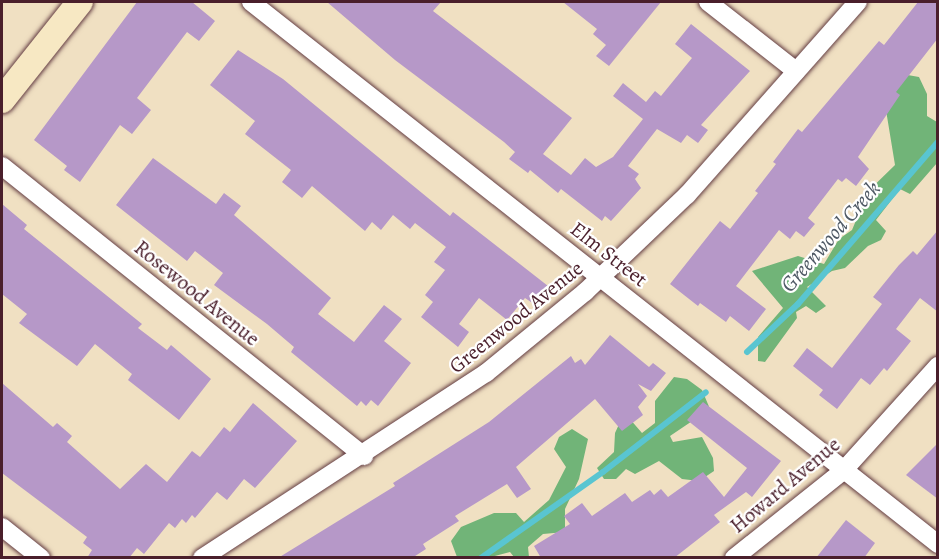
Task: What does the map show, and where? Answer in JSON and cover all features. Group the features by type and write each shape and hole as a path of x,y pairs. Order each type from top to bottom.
{"main road":[{"path":"2,100 80,2"}],"street":[{"name":"Elm Street","path":"251,2 602,276 843,471 938,544"},
{"path":"708,2 796,71"},
{"name":"Greenwood Avenue","path":"202,558 364,456 486,373 602,276 687,195 858,2"},
{"name":"Rosewood Avenue","path":"2,166 364,456"},
{"name":"Howard Avenue","path":"734,558 843,471 938,366"},
{"path":"2,527 41,558"}],"green space":[{"path":"902,74 919,77 927,94 927,116 937,122 937,163 910,194 900,189 876,220 886,231 881,240 868,246 845,268 832,271 807,287 826,306 816,313 806,306 796,312 797,318 765,362 758,361 758,337 783,308 752,271 798,256 824,264 839,239 852,230 857,218 855,204 895,165 884,98"},
{"path":"674,377 687,379 702,390 710,409 670,436 673,442 702,437 713,458 714,471 699,481 682,479 659,461 635,474 626,469 616,479 604,479 597,468 614,452 615,433 621,420 629,418 642,433 655,423 655,401"},
{"path":"572,429 588,439 579,479 565,509 565,532 543,534 528,547 529,557 514,557 510,552 491,557 457,557 451,541 461,527 494,513 516,513 524,522 549,500 566,467 554,449 559,437"}],"building":[{"path":"137,2 192,2 215,21 199,41 187,32 137,98 151,110 132,134 120,125 80,182 64,170 67,166 34,140"},
{"path":"327,2 441,2 433,11 572,118 543,154 571,175 585,158 596,167 613,157 643,119 613,96 623,83 646,102 655,91 661,96 692,58 675,44 691,24 750,71 701,125 708,130 698,143 687,135 681,143 657,129 628,166 639,174 635,179 641,188 611,221 605,216 602,221 561,189 558,193 530,170 528,173 509,159 515,152 504,142 395,60"},
{"path":"563,2 661,2 609,66 596,56 606,45 593,34 597,29"},
{"path":"918,2 938,2 938,38 896,92 900,95 858,157 869,169 856,186 846,178 842,182 838,179 808,218 815,224 804,237 796,231 790,239 779,230 736,286 766,309 749,331 730,316 726,322 700,303 698,306 670,284 720,221 730,229 758,193 755,191 776,164 773,162 798,129 802,132 879,41 884,45"},
{"path":"238,50 283,79 450,216 453,212 548,286 534,304 525,298 507,320 479,298 459,324 469,332 458,347 421,317 433,302 425,295 445,270 434,262 446,247 415,223 410,229 393,215 381,230 372,222 365,231 312,186 302,198 282,182 291,170 245,134 255,121 210,85"},
{"path":"153,158 216,204 224,193 241,206 234,215 331,298 318,314 354,342 384,305 402,319 384,341 411,363 378,406 371,400 366,406 361,401 357,406 291,352 294,347 267,324 214,285 223,273 195,251 187,261 116,205"},
{"path":"2,204 27,225 24,229 142,324 138,328 167,350 171,345 211,379 179,420 128,380 132,374 95,344 77,366 19,323 27,314 2,294"},
{"path":"938,230 938,312 920,298 896,329 911,341 887,371 884,368 870,385 861,378 837,409 819,395 823,390 793,366 807,348 832,368 882,304 873,297 899,265 913,251 917,255"},
{"path":"610,335 649,367 653,363 666,373 651,391 638,384 647,396 638,407 643,415 622,431 595,399 516,467 531,489 517,498 507,484 455,516 459,521 423,544 426,549 412,558 278,558 395,486 393,483 489,422 571,356 575,363 581,359 585,365"},
{"path":"2,383 53,427 57,423 72,436 67,442 120,489 146,464 167,482 192,451 200,457 224,427 230,432 253,403 297,441 255,488 244,479 227,500 217,492 195,518 192,515 186,523 182,519 175,528 169,523 144,554 137,548 129,558 87,558 92,550 83,543 87,537 2,473"},
{"path":"703,402 781,461 752,497 746,492 714,515 720,522 674,558 541,558 534,546 570,524 564,516 582,503 592,516 625,493 632,502 650,490 654,495 661,489 668,497 703,472 724,497 747,468 687,420"},
{"path":"938,443 938,499 906,475"},
{"path":"846,520 875,543 864,558 816,558"}],"waterway":[{"name":"Greenwood Creek","path":"747,352 798,304 938,142"},
{"name":"Greenwood Creek","path":"481,558 603,472 706,392"}]}
